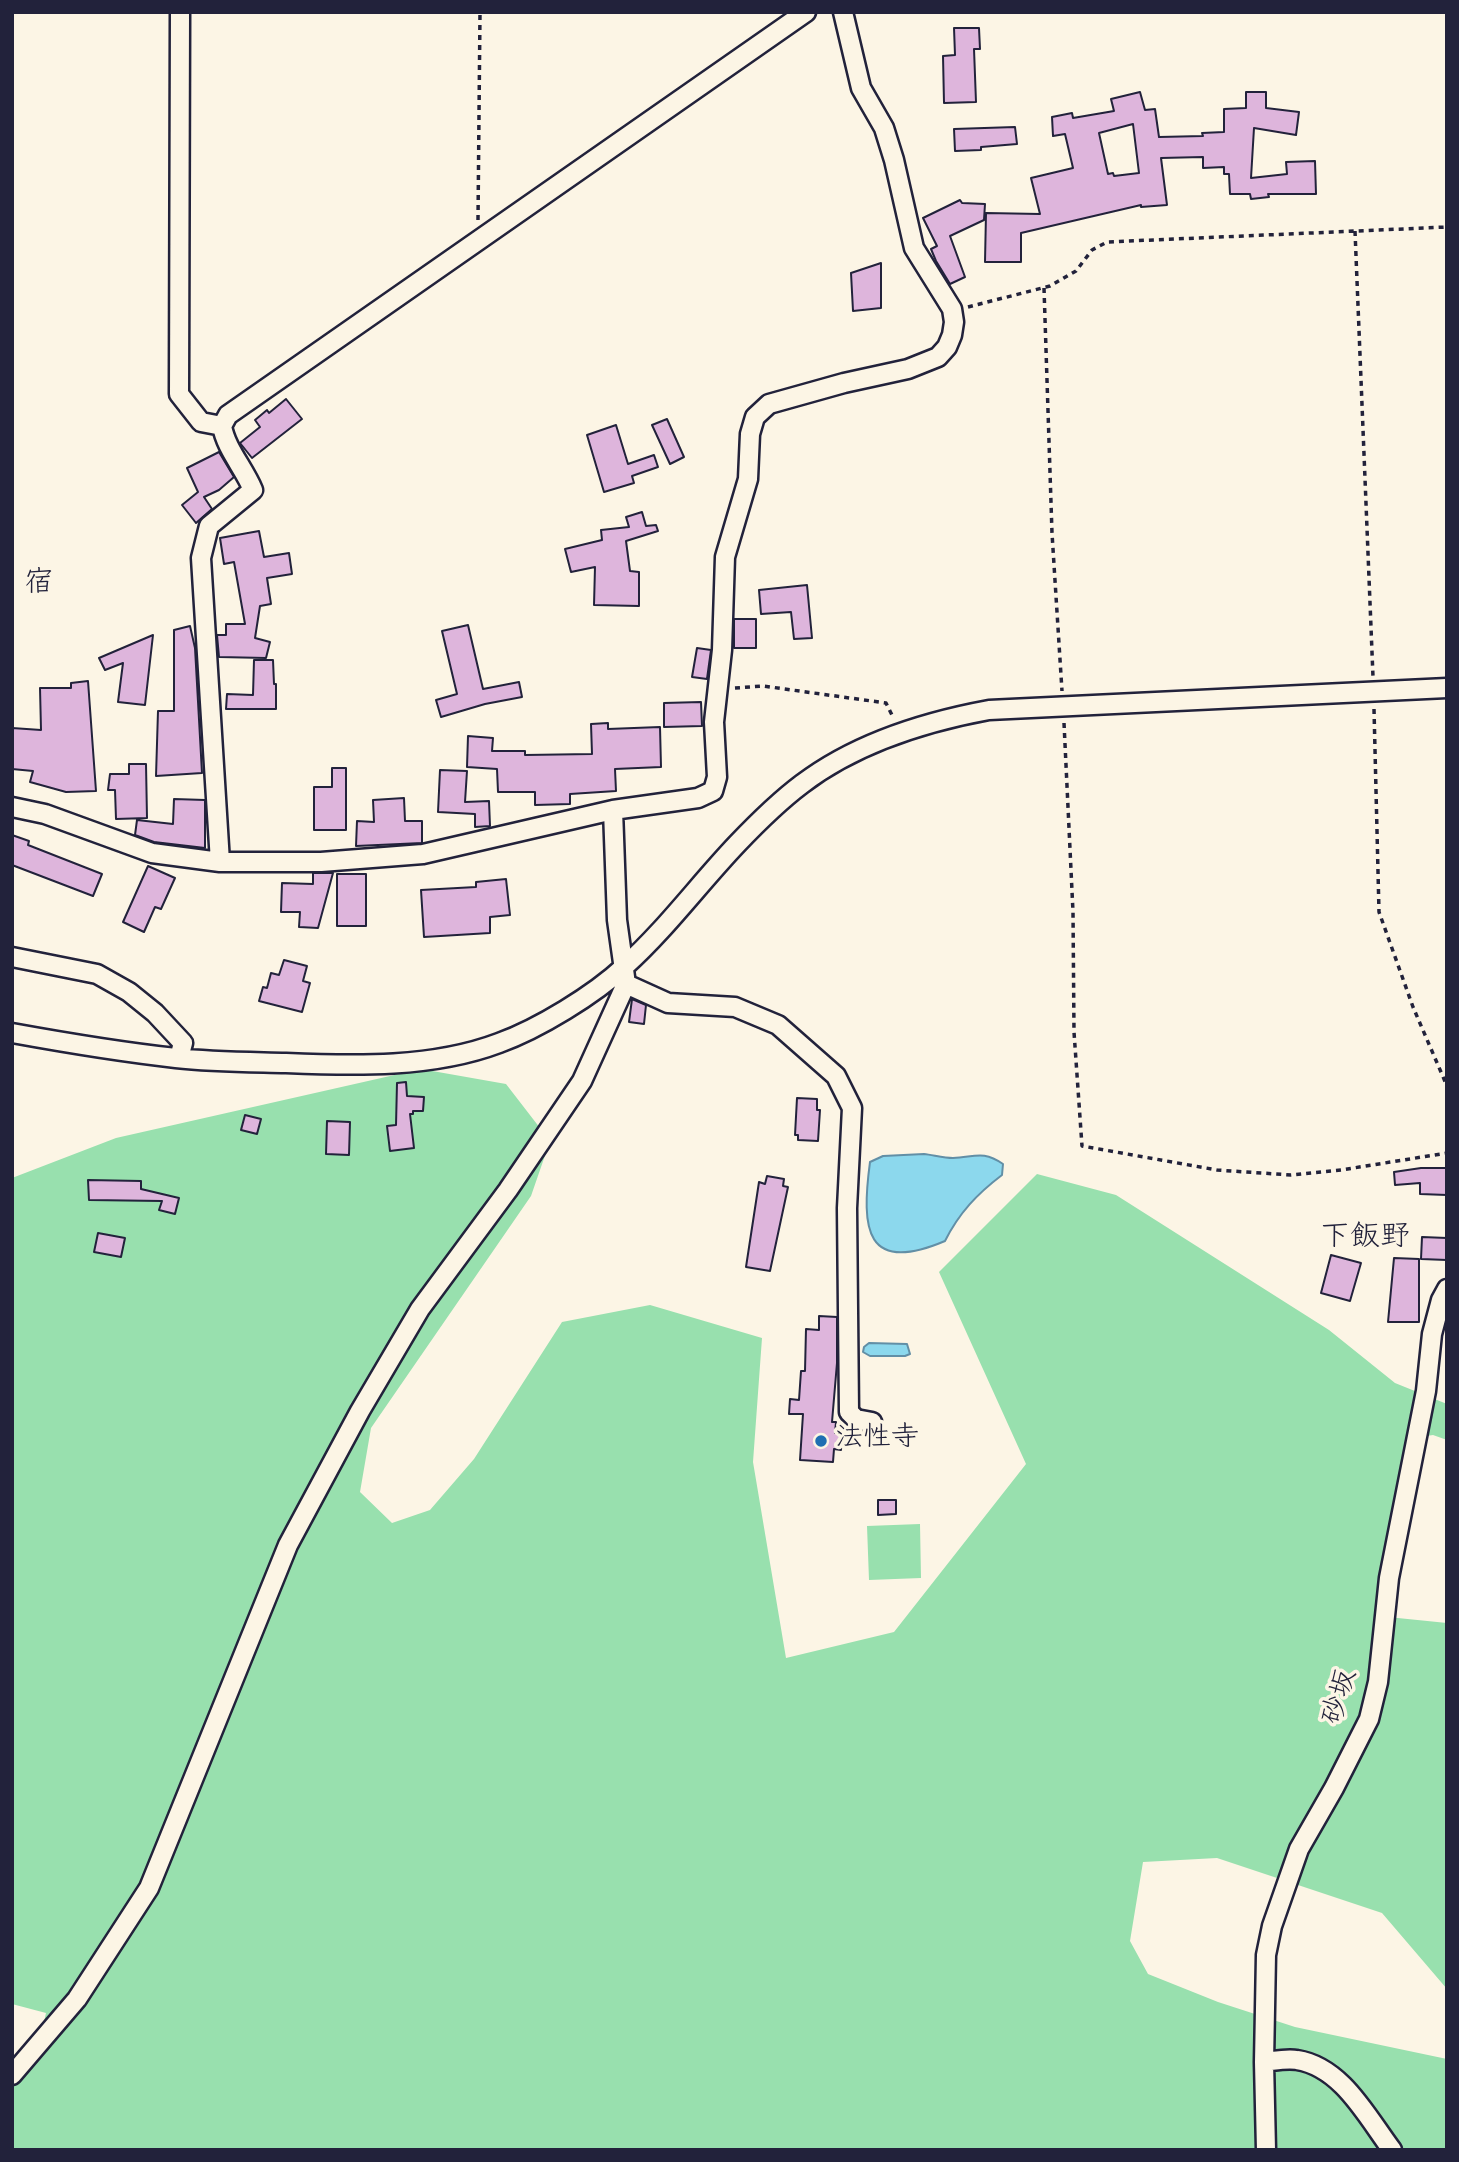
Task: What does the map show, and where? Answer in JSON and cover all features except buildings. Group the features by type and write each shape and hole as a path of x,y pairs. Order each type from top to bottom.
{"street":[{"path":"180,12 179,394 201,422 222,426"},
{"path":"220,862 201,558 209,526 253,490 246,473 225,440 222,426 228,415 806,12"},
{"path":"12,807 45,814 152,853 220,862 321,862 423,853 613,810 698,798 713,791 718,777 714,722 719,689 725,557 748,479 750,434 755,417 769,404 908,369 938,357 947,347 952,335 952,309 914,248 894,160 884,128 861,88 843,12"},
{"path":"12,2075 77,1999 149,1888 288,1545 360,1411 420,1310 508,1190 582,1081 625,976 736,846 771,810 813,777 853,753 900,733 947,718 989,710 1447,688"},
{"path":"613,810 617,920 625,976 668,1003 735,1007 778,1025 836,1076 852,1108 847,1208 849,1412 856,1419 872,1422"},
{"path":"12,957 97,974 129,992 155,1013 183,1043 179,1058"},
{"path":"12,1033 97,1048 179,1058 322,1065 397,1062 447,1057 498,1044 625,976"},
{"name":"砂坂","path":"1266,2150 1266,1955 1272,1926 1299,1849 1369,1719 1378,1682 1389,1578 1426,1391 1432,1334 1441,1300 1447,1289"},
{"path":"1264,2062 1297,2059 1322,2069 1344,2085 1392,2150"}],"path":[{"path":"476,243 480,12"},
{"path":"952,309 975,306 1044,288 1076,271 1092,250 1107,242 1447,227"},
{"path":"1355,231 1379,912 1413,1007 1447,1086"},
{"path":"1044,288 1052,533 1073,912 1074,1032 1082,1146 1217,1170 1291,1175 1447,1153"},
{"path":"719,689 763,686 886,703 900,733"}],"green space":[{"path":"421,1069 506,1084 550,1141 531,1196 371,1428 360,1492 392,1523 430,1510 474,1459 562,1322 650,1305 762,1338 753,1462 786,1658 894,1632 1026,1464 939,1272 1037,1174 1116,1195 1329,1330 1395,1383 1447,1404 1447,1440 1433,1435 1408,1439 1378,1616 1447,1623 1447,1989 1382,1913 1217,1858 1143,1862 1130,1941 1148,1974 1218,2002 1295,2027 1447,2059 1447,2150 12,2150 12,2058 43,2026 46,2013 12,2004 12,1178 116,1138"},
{"path":"920,1524 921,1578 869,1580 867,1526"}],"water":[{"path":"924,1154 950,1158 979,1155 990,1157 1003,1164 1002,1175 969,1205 945,1241 918,1250 898,1252 884,1249 874,1239 869,1225 867,1186 870,1162 883,1156"},
{"path":"869,1343 907,1344 910,1354 870,1356 863,1352"}],"place":[{"name":"法性寺","path":"821,1441"}],"district":[{"name":"宿","path":"39,587"},
{"name":"下飯野","path":"1365,1241"}]}
